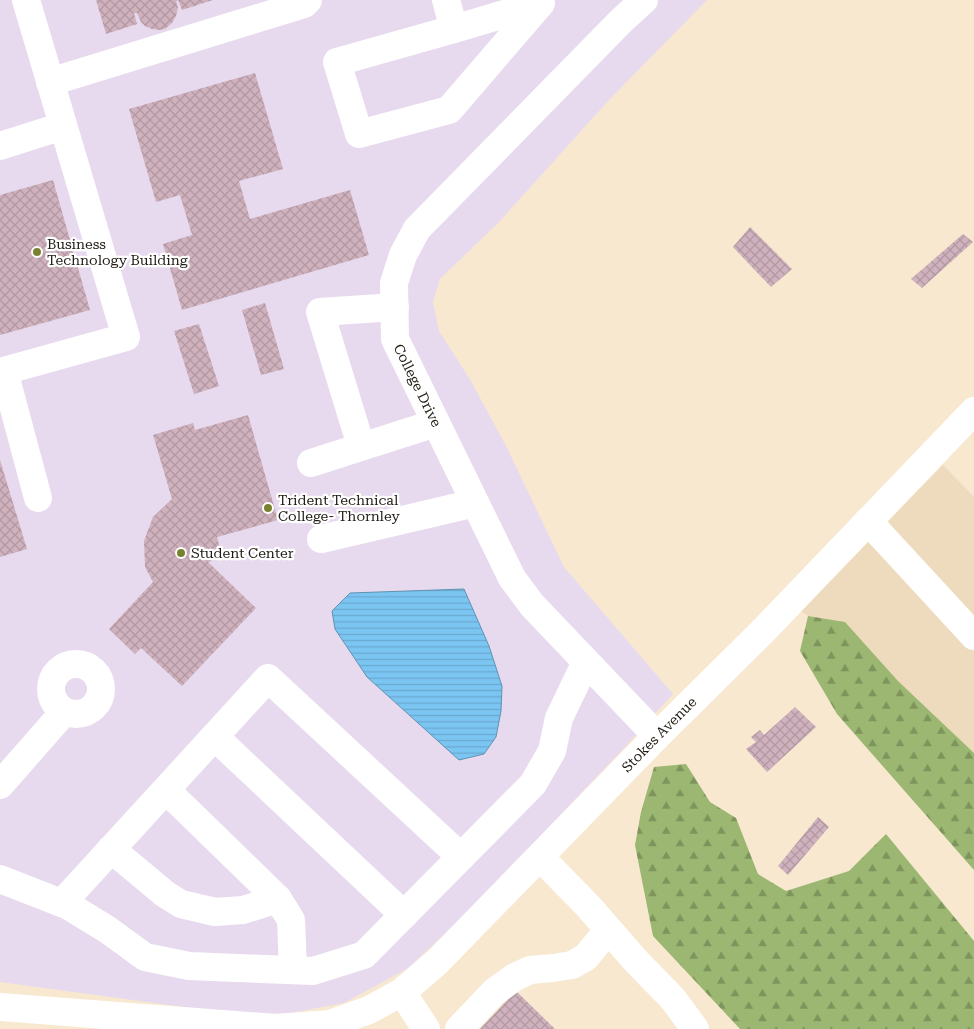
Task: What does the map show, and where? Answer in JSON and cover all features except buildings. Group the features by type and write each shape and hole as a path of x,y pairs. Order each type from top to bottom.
{"street":[{"path":"26,0 126,337 2,372 38,498"},
{"path":"446,0 454,29"},
{"name":"College Drive","path":"644,0 618,11 416,229 403,255 394,283 395,339 512,578 532,606 657,736"},
{"path":"50,82 291,3"},
{"path":"541,3 449,110 359,134 337,62 454,29 541,3"},
{"path":"0,146 63,126"},
{"path":"361,446 320,312 395,307"},
{"name":"Stokes Avenue","path":"0,1007 275,1028 320,1027 369,1010 402,992 436,962 540,857 763,630 974,411"},
{"path":"311,462 436,423"},
{"path":"321,539 475,502"},
{"path":"868,521 974,636"},
{"path":"0,879 69,906 108,930 145,957 189,966 313,971 364,955 533,784 552,751 559,718 586,662"},
{"path":"62,903 268,678 461,857"},
{"path":"0,785 64,712"},
{"path":"215,737 404,915"},
{"path":"166,790 278,899 292,920 293,970"},
{"path":"112,849 165,894 182,904 215,912 243,910 278,899"},
{"path":"540,857 588,906 636,961 672,998 695,1029"},
{"path":"459,1029 494,992 514,977 530,970 572,965 586,957 608,930"},
{"path":"402,992 426,1029"}],"shaded area":[{"name":"Trident Technical College- Thornley","path":"0,0 707,0 610,99 499,222 440,279 433,302 439,331 471,381 507,448 564,567 673,694 471,909 407,969 344,1003 285,1014 214,1011 0,982"},
{"path":"943,465 974,497 974,753 898,681 845,622 808,616 801,611"}],"green space":[{"path":"808,616 845,622 898,681 974,753 974,870 837,714 800,651"},
{"path":"686,764 710,802 736,818 758,874 786,891 849,871 886,834 974,941 974,1029 740,1029 653,936 635,845 641,812 654,767"}],"water":[{"path":"464,589 489,646 502,686 501,711 496,737 484,754 459,760 367,677 335,629 332,611 350,593"}],"place":[{"name":"Business Technology Building","path":"37,252"},
{"name":"Trident Technical College- Thornley","path":"268,508"},
{"name":"Student Center","path":"181,553"}]}
